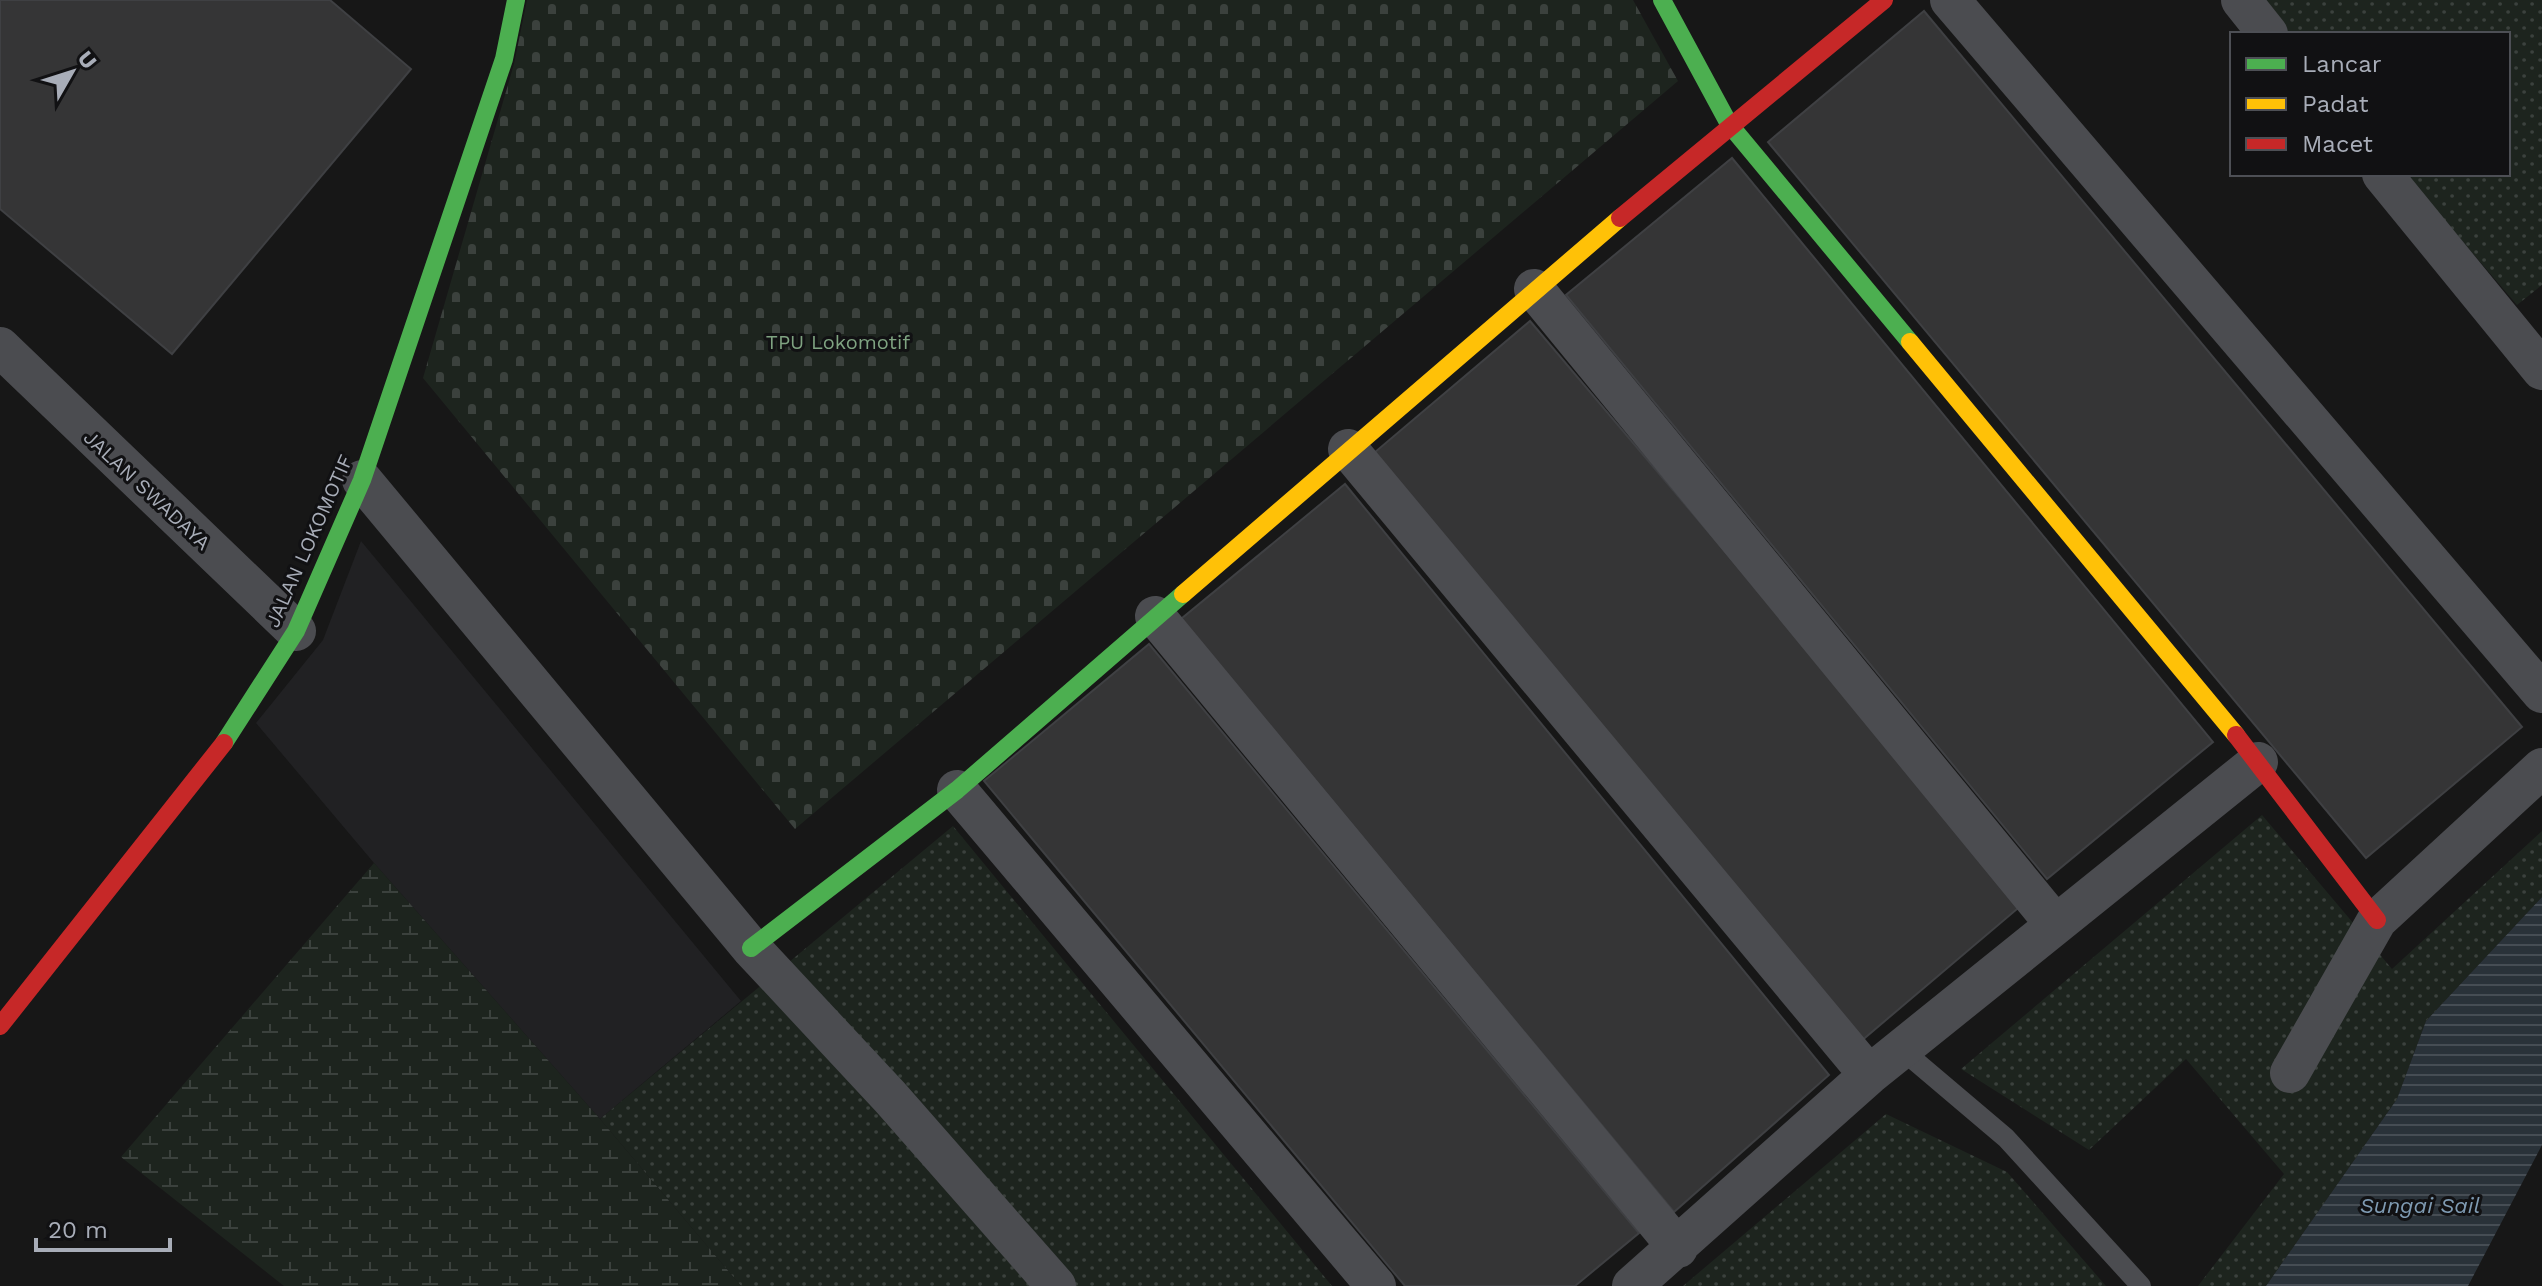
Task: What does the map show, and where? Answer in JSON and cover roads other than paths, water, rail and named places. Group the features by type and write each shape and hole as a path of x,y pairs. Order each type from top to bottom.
{"street":[{"name":"JALAN LOKOMOTIF","path":"0,1026 220,749 296,631 362,480 504,59 516,0"},
{"path":"1662,0 1729,124 2258,762 2377,920"},
{"path":"751,948 957,790 1534,289 1729,124 1884,0"},
{"path":"1950,0 2542,693"},
{"path":"2241,0 2266,32"},
{"path":"2384,176 2542,370"},
{"path":"1534,289 2055,924"},
{"name":"JALAN SWADAYA","path":"0,347 296,631"},
{"path":"1348,449 1869,1075"},
{"path":"362,480 751,948 890,1097 1056,1286"},
{"path":"1155,616 1678,1248"},
{"path":"1632,1286 1869,1075 2258,762"},
{"path":"2290,1073 2377,920 2542,768"},
{"path":"957,790 1376,1286"}],"lane":[{"path":"1901,1049 2006,1138 2141,1286"}],"water":[{"name":"Sungai Sail","path":"2542,897 2542,1145 2468,1286 2266,1286 2397,1099 2426,1021"}],"park label":[{"name":"TPU Lokomotif","path":"838,342"}]}
